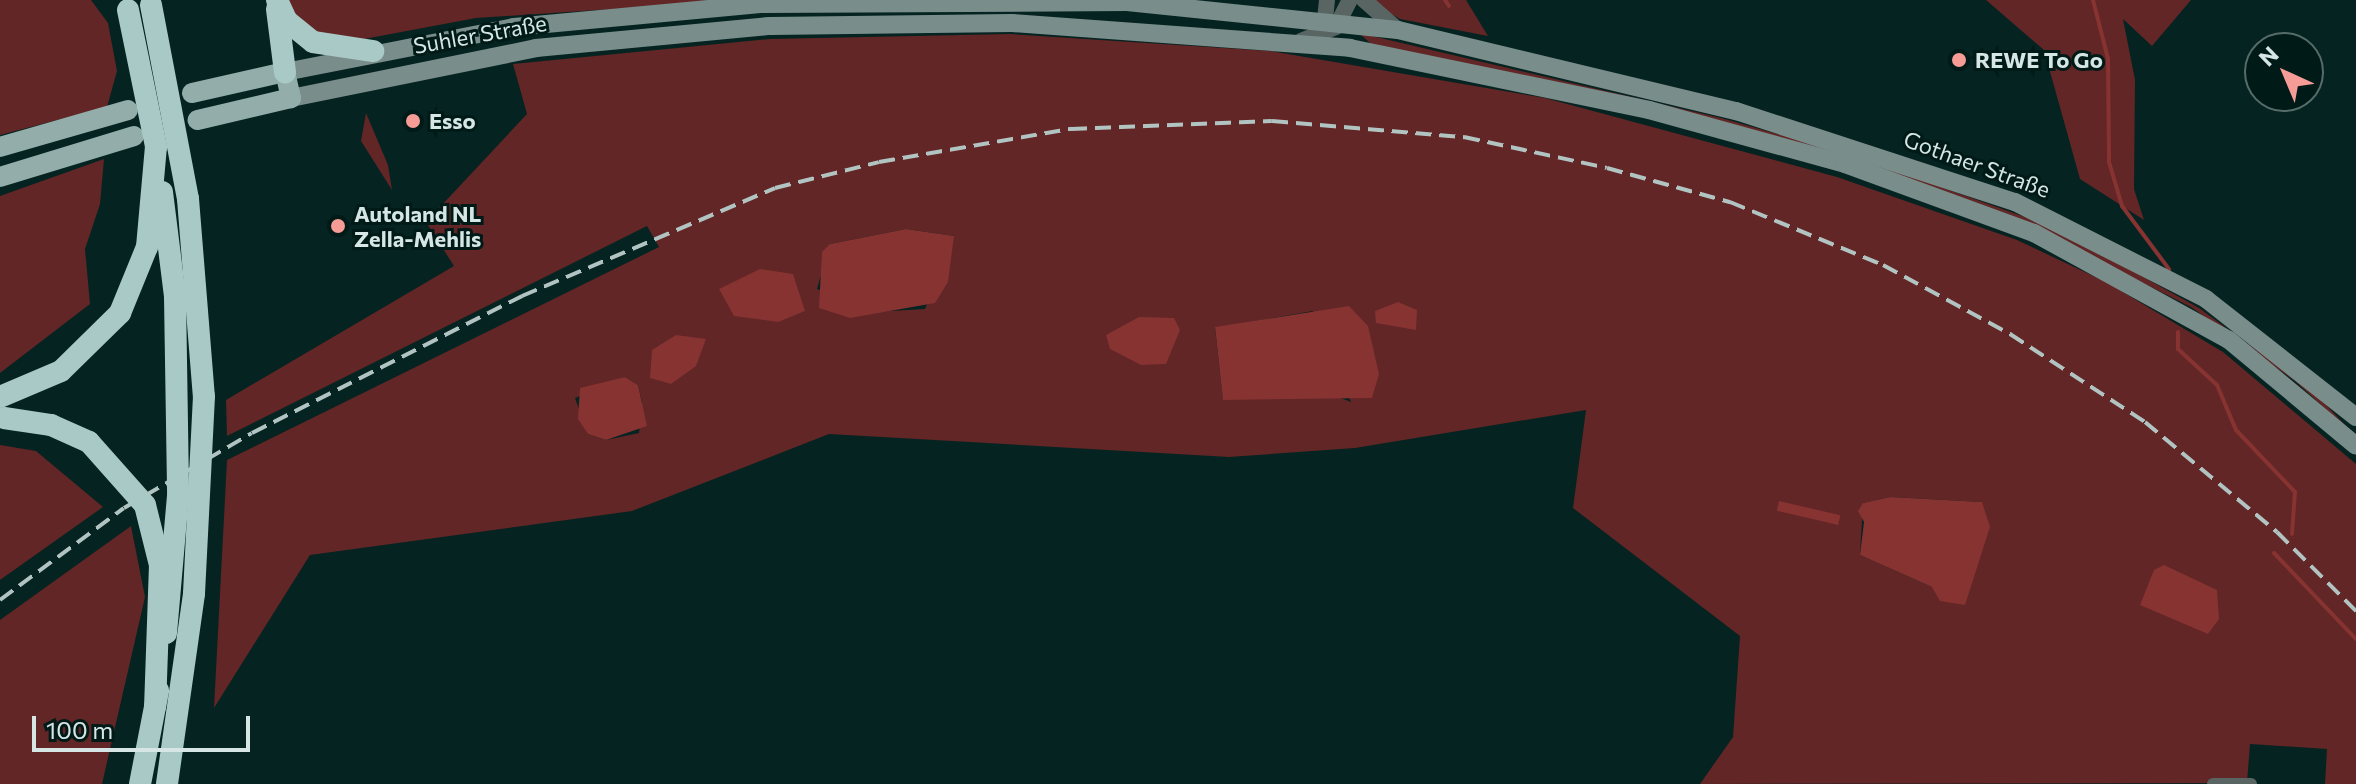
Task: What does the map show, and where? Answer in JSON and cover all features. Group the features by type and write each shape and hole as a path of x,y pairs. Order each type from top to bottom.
{"highway":[{"path":"276,0 287,21 313,42 373,51"},
{"path":"276,0 285,72"},
{"path":"150,2 188,199 204,396 194,594 167,784"},
{"path":"126,5 156,147 179,396 171,591 155,707 140,784"},
{"path":"1,408 68,365 120,313 147,247 156,147"},
{"path":"1,408 89,442 145,505 160,565 155,707"}],"main road":[{"name":"Suhler Straße","path":"192,93 373,51 530,25 763,4 1113,2 1331,18 1398,30"},
{"path":"1331,18 1350,48"},
{"name":"Suhler Straße","path":"198,120 536,48 770,26 1012,23 1299,41 1350,48"},
{"name":"Gothaer Straße","path":"1398,30 1532,59 1848,143 2039,212 2206,299 2356,417"},
{"name":"Gothaer Straße","path":"1350,48 1552,86 1845,164 2034,233 2229,340 2356,446"},
{"path":"285,72 291,98"},
{"path":"0,147 128,110"},
{"path":"0,177 134,136"}],"street":[{"path":"1299,41 1350,0"},
{"path":"1364,0 1398,30"},
{"path":"2213,784 2251,784"}],"shaded area":[{"path":"0,0 91,0 108,23 117,71 107,107 0,135"},
{"path":"287,0 748,0 476,18 348,42 324,40 295,18"},
{"path":"1368,0 1466,0 1488,36 1400,19"},
{"path":"1986,0 2191,0 2152,46 2123,19 2135,80 2134,189 2144,220 2080,179 2044,50"},
{"path":"1359,33 1721,118 1845,153 2025,217 2089,247 2199,308 2315,393 2356,437 2295,381 2191,307 2002,212 1855,160 1610,93 1371,44"},
{"path":"1010,34 1270,51 1545,98 1837,177 2017,240 2106,282 2223,352 2356,464 2356,784 2325,784 2327,749 2250,744 2247,783 1700,784 1733,737 1740,636 1573,508 1586,410 1355,448 1229,457 829,434 632,511 310,555 214,708 227,460 659,247 647,226 227,436 226,400 454,266 426,222 527,114 513,64 770,39","holes":["906,229 954,236 925,309 873,312 817,289 830,244","1313,311 1351,402 1328,393 1223,399 1215,328","625,377 638,385 642,402 639,433 606,440 588,434 575,398","1890,497 1982,502 1932,587 1860,555 1863,503"]},
{"path":"366,113 388,165 392,190 361,141"},
{"path":"104,159 100,204 85,249 90,304 0,373 0,196"},
{"path":"906,229 954,236 948,282 935,303 850,318 819,308 822,252 830,244"},
{"path":"760,269 793,274 805,311 778,322 734,316 719,289"},
{"path":"1398,302 1417,310 1416,330 1376,323 1375,311"},
{"path":"1349,306 1368,326 1379,374 1372,398 1223,400 1215,327"},
{"path":"1139,317 1174,318 1180,330 1166,364 1141,365 1110,349 1106,335"},
{"path":"676,335 706,339 696,366 671,384 650,378 652,350"},
{"path":"625,377 638,385 647,426 606,440 588,434 578,419 580,388"},
{"path":"0,445 36,451 103,507 0,580"},
{"path":"1890,497 1982,502 1990,527 1965,605 1940,601 1932,587 1860,555 1864,522 1858,511 1863,503"},
{"path":"1779,501 1840,515 1838,525 1777,511"},
{"path":"131,526 145,597 102,784 0,784 0,620"},
{"path":"2164,565 2217,590 2219,619 2208,634 2140,605 2154,570"}],"waterway":[{"path":"1445,0 1449,6"},
{"path":"2093,0 2108,59 2109,162 2122,206 2169,269"},
{"path":"2178,332 2178,349 2217,385 2236,430 2295,492 2292,534"},
{"path":"2274,553 2356,639"}],"railway":[{"path":"0,600 124,508 252,433 522,296 775,188 879,162 1071,129 1272,121 1464,137 1607,168 1730,202 1883,265 2010,334 2145,422 2277,532 2356,611"}],"place":[{"name":"REWE To Go","path":"1959,60"},
{"name":"Esso","path":"413,121"},
{"name":"Autoland NL Zella-Mehlis","path":"338,226"}]}
